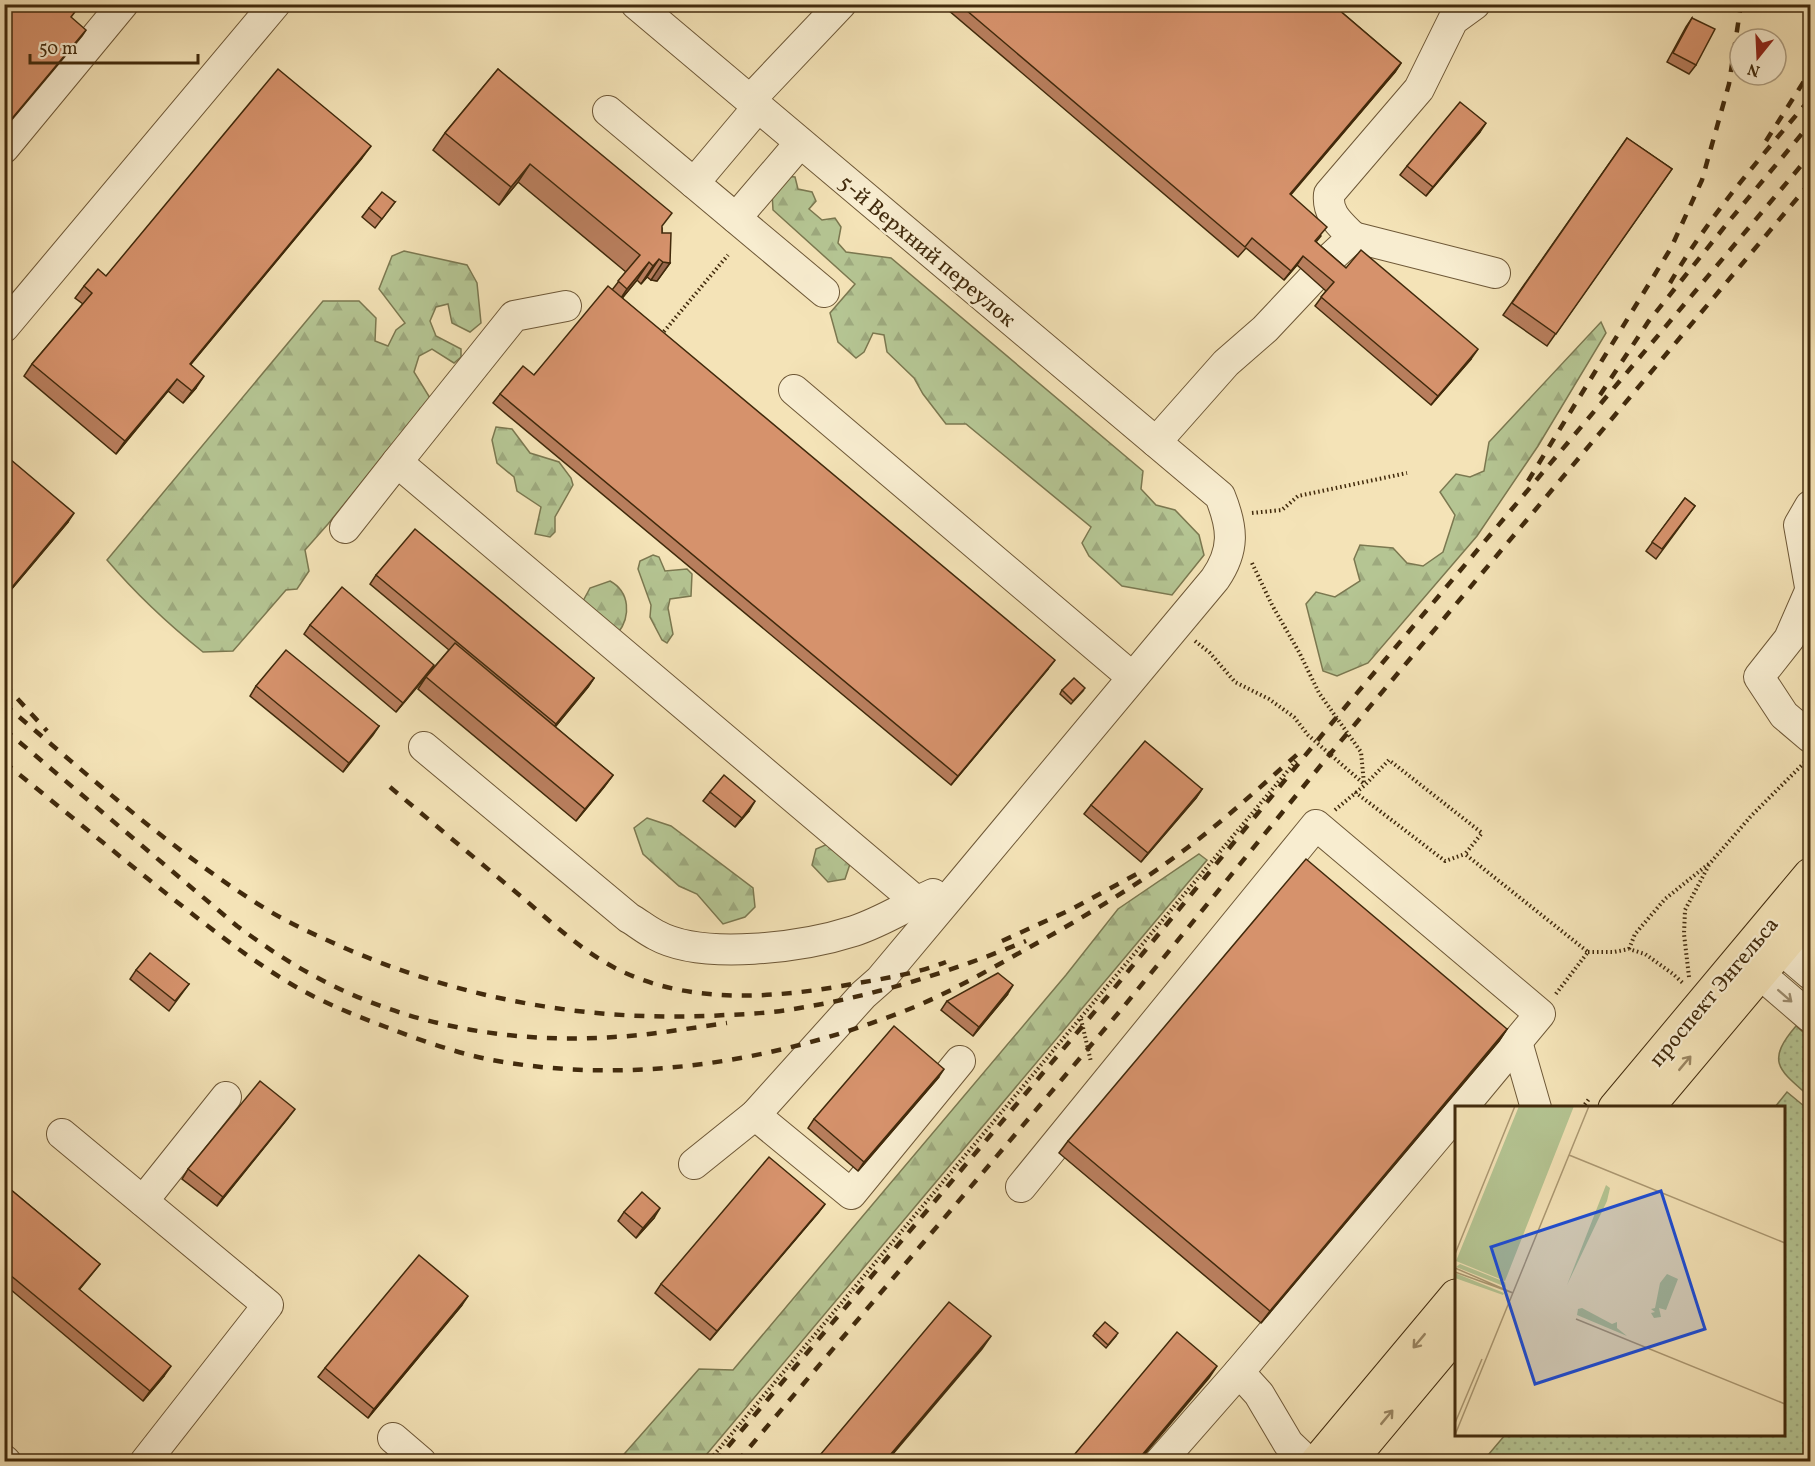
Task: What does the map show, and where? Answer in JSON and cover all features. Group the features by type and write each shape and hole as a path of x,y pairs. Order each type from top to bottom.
{"main road":[{"name":"проспект Энгельса","path":"1648,1106 1764,957 1810,875"},
{"name":"проспект Энгельса","path":"1616,1106 1810,914"},
{"path":"1317,1461 1455,1297"},
{"path":"1349,1461 1455,1335"}],"street":[{"path":"4,148 123,4"},
{"path":"4,327 275,4"},
{"name":"5-й Верхний переулок","path":"636,4 1156,442 1226,514"},
{"path":"694,183 754,103 841,4"},
{"path":"1475,4 1453,20 1419,89 1329,194 1328,206 1333,217 1353,237 1495,273"},
{"path":"608,111 825,292"},
{"path":"736,218 800,142"},
{"path":"1156,442 1226,363 1265,329 1353,237"},
{"path":"345,528 514,316 566,306"},
{"path":"794,390 1132,677"},
{"path":"397,462 916,902"},
{"path":"1810,506 1799,525 1810,589 1789,639 1760,677 1784,715 1810,737"},
{"path":"694,1164 755,1115 863,995 880,980 1132,677 1166,657 1177,625 1224,566 1229,549 1226,514"},
{"path":"424,747 629,918 657,936 685,945 728,949 815,941 885,918 963,881"},
{"path":"1021,1187 1316,825 1540,1014 1463,1106"},
{"path":"1764,957 1810,974"},
{"path":"1764,957 1810,1017"},
{"path":"1517,1042 1536,1106"},
{"path":"755,1115 851,1194 960,1061"},
{"path":"143,1201 226,1097"},
{"path":"1160,1461 1239,1372 1455,1115"},
{"path":"62,1134 268,1305 145,1461"},
{"path":"1239,1372 1259,1394 1288,1443 1308,1461"},
{"path":"393,1438 421,1461"}],"path":[{"path":"656,341 728,255"},
{"path":"1365,785 1361,752 1319,693 1226,514 1282,510 1298,496 1407,473"},
{"path":"1177,625 1210,653 1235,682 1269,699 1294,717 1308,735 1365,785"},
{"path":"1629,949 1635,934 1665,899 1711,862 1752,814 1810,756"},
{"path":"1316,825 1355,792 1365,785 1389,760 1482,833 1465,855 1445,861 1355,792"},
{"path":"708,1461 1296,761"},
{"path":"1465,855 1588,952 1614,952 1629,949 1645,954 1673,974 1690,990 1684,934 1685,910 1711,862"},
{"path":"1540,1014 1588,952"},
{"path":"1081,1018 1094,1076 1105,1084"}],"green space":[{"path":"783,176 795,177 798,189 812,192 816,201 809,209 822,220 835,218 841,227 838,243 846,252 891,258 1143,471 1141,489 1156,505 1175,510 1199,535 1204,555 1172,595 1122,586 1089,556 1082,543 1091,527 966,424 946,424 914,378 887,352 884,335 873,333 864,352 856,358 838,342 830,313 855,284 773,210 772,192"},
{"path":"404,251 467,265 477,283 481,323 470,332 452,323 448,304 436,307 430,321 436,336 461,349 461,357 454,363 432,349 419,356 414,372 430,398 305,550 309,571 297,589 286,590 233,651 203,652 177,631 129,585 107,560 323,301 359,301 376,318 375,341 388,346 396,330 405,323 379,289 392,256"},
{"path":"1601,322 1606,333 1538,446 1477,536 1368,663 1337,676 1323,671 1306,604 1316,592 1335,597 1360,581 1354,559 1360,545 1393,548 1407,563 1423,566 1443,552 1455,515 1440,492 1456,474 1470,477 1484,471 1489,442"},
{"path":"496,427 512,429 530,453 559,462 571,478 573,485 555,517 555,532 550,537 535,534 541,507 517,491 514,477 497,463 492,440"},
{"path":"653,555 659,557 665,571 687,569 692,574 691,596 670,599 668,608 673,634 667,643 662,640 650,617 651,605 638,569 640,561"},
{"path":"610,581 622,591 625,598 625,619 618,633 583,601 590,588"},
{"path":"647,818 671,826 753,888 755,907 745,917 723,924 697,894 679,886 643,854 634,828"},
{"path":"830,843 851,861 845,879 828,882 812,865 816,849"},
{"path":"1199,854 1207,860 701,1461 618,1461 699,1369 733,1370 1066,975 1118,909"},
{"path":"1796,1026 1810,1038 1810,1097 1790,1080 1780,1065 1781,1048"},
{"path":"1787,1092 1810,1111 1810,1461 1483,1461 1504,1436 1785,1436 1785,1106 1776,1106"}],"building":[{"path":"81,4 71,17 86,30 4,128 4,5"},
{"path":"959,4 1332,4 1401,63 1290,194 1327,227 1315,241 1346,268 1361,250 1478,349 1438,396 1321,297 1334,282 1303,256 1291,271 1252,238 1245,247"},
{"path":"1692,18 1715,29 1696,65 1673,53"},
{"path":"278,69 371,146 190,364 204,376 192,391 177,379 125,441 32,364 92,293 84,286 98,269 106,276"},
{"path":"498,69 672,213 662,226 662,233 671,233 670,263 659,259 653,266 649,262 627,289 618,281 640,255 530,164 511,187 445,133"},
{"path":"1460,102 1486,123 1433,187 1407,166"},
{"path":"1627,138 1672,169 1556,334 1512,303"},
{"path":"382,192 395,202 382,219 369,208"},
{"path":"608,286 1055,660 958,776 500,394 523,366 534,375"},
{"path":"4,454 74,513 8,592 4,589"},
{"path":"1685,498 1695,506 1662,549 1652,542"},
{"path":"415,529 594,678 556,724 376,575"},
{"path":"342,587 434,665 403,703 310,625"},
{"path":"455,643 613,775 585,809 426,677"},
{"path":"286,650 379,726 349,763 256,686"},
{"path":"1074,678 1085,688 1073,701 1062,690"},
{"path":"1145,741 1202,789 1148,853 1091,805"},
{"path":"724,775 755,801 742,818 710,792"},
{"path":"1306,859 1507,1029 1270,1311 1068,1141"},
{"path":"150,953 189,984 175,1001 136,970"},
{"path":"998,973 1013,985 979,1027 947,1001"},
{"path":"894,1026 944,1069 864,1162 814,1119"},
{"path":"260,1081 295,1109 223,1197 188,1169"},
{"path":"769,1157 825,1204 717,1331 661,1284"},
{"path":"4,1184 100,1264 79,1289 171,1366 150,1391 4,1270"},
{"path":"642,1192 660,1208 643,1228 624,1212"},
{"path":"419,1255 468,1296 374,1409 325,1368"},
{"path":"949,1302 991,1336 885,1461 815,1461"},
{"path":"1105,1322 1118,1333 1108,1345 1095,1333"},
{"path":"1177,1332 1217,1366 1137,1461 1069,1461"}],"railway":[{"path":"1528,481 1671,248 1702,180 1729,84 1741,4"},
{"path":"1766,141 1806,78 1810,66"},
{"path":"1670,283 1718,211 1810,99"},
{"path":"1600,395 1648,322 1810,124"},
{"path":"715,1462 1107,997 1331,724 1810,155"},
{"path":"737,1462 1120,1011 1330,754 1810,183"},
{"path":"4,684 47,731"},
{"path":"4,704 164,838 266,909 316,935 392,967 485,995 581,1011 629,1015 677,1017 769,1012 824,1004 883,990 941,973 1026,941"},
{"path":"4,729 237,926 297,966 352,995 424,1020 500,1034 538,1037 628,1036 727,1023"},
{"path":"4,762 219,934 276,975 314,997 399,1032 465,1054 545,1067 599,1070 652,1069 705,1064 758,1055 862,1027 912,1008 972,979 1050,936 1149,875 1216,825 1300,752"},
{"path":"390,787 556,927 604,962 645,981 705,994 767,995 880,979 946,962"},
{"path":"1002,941 1070,910 1144,870"}]}
